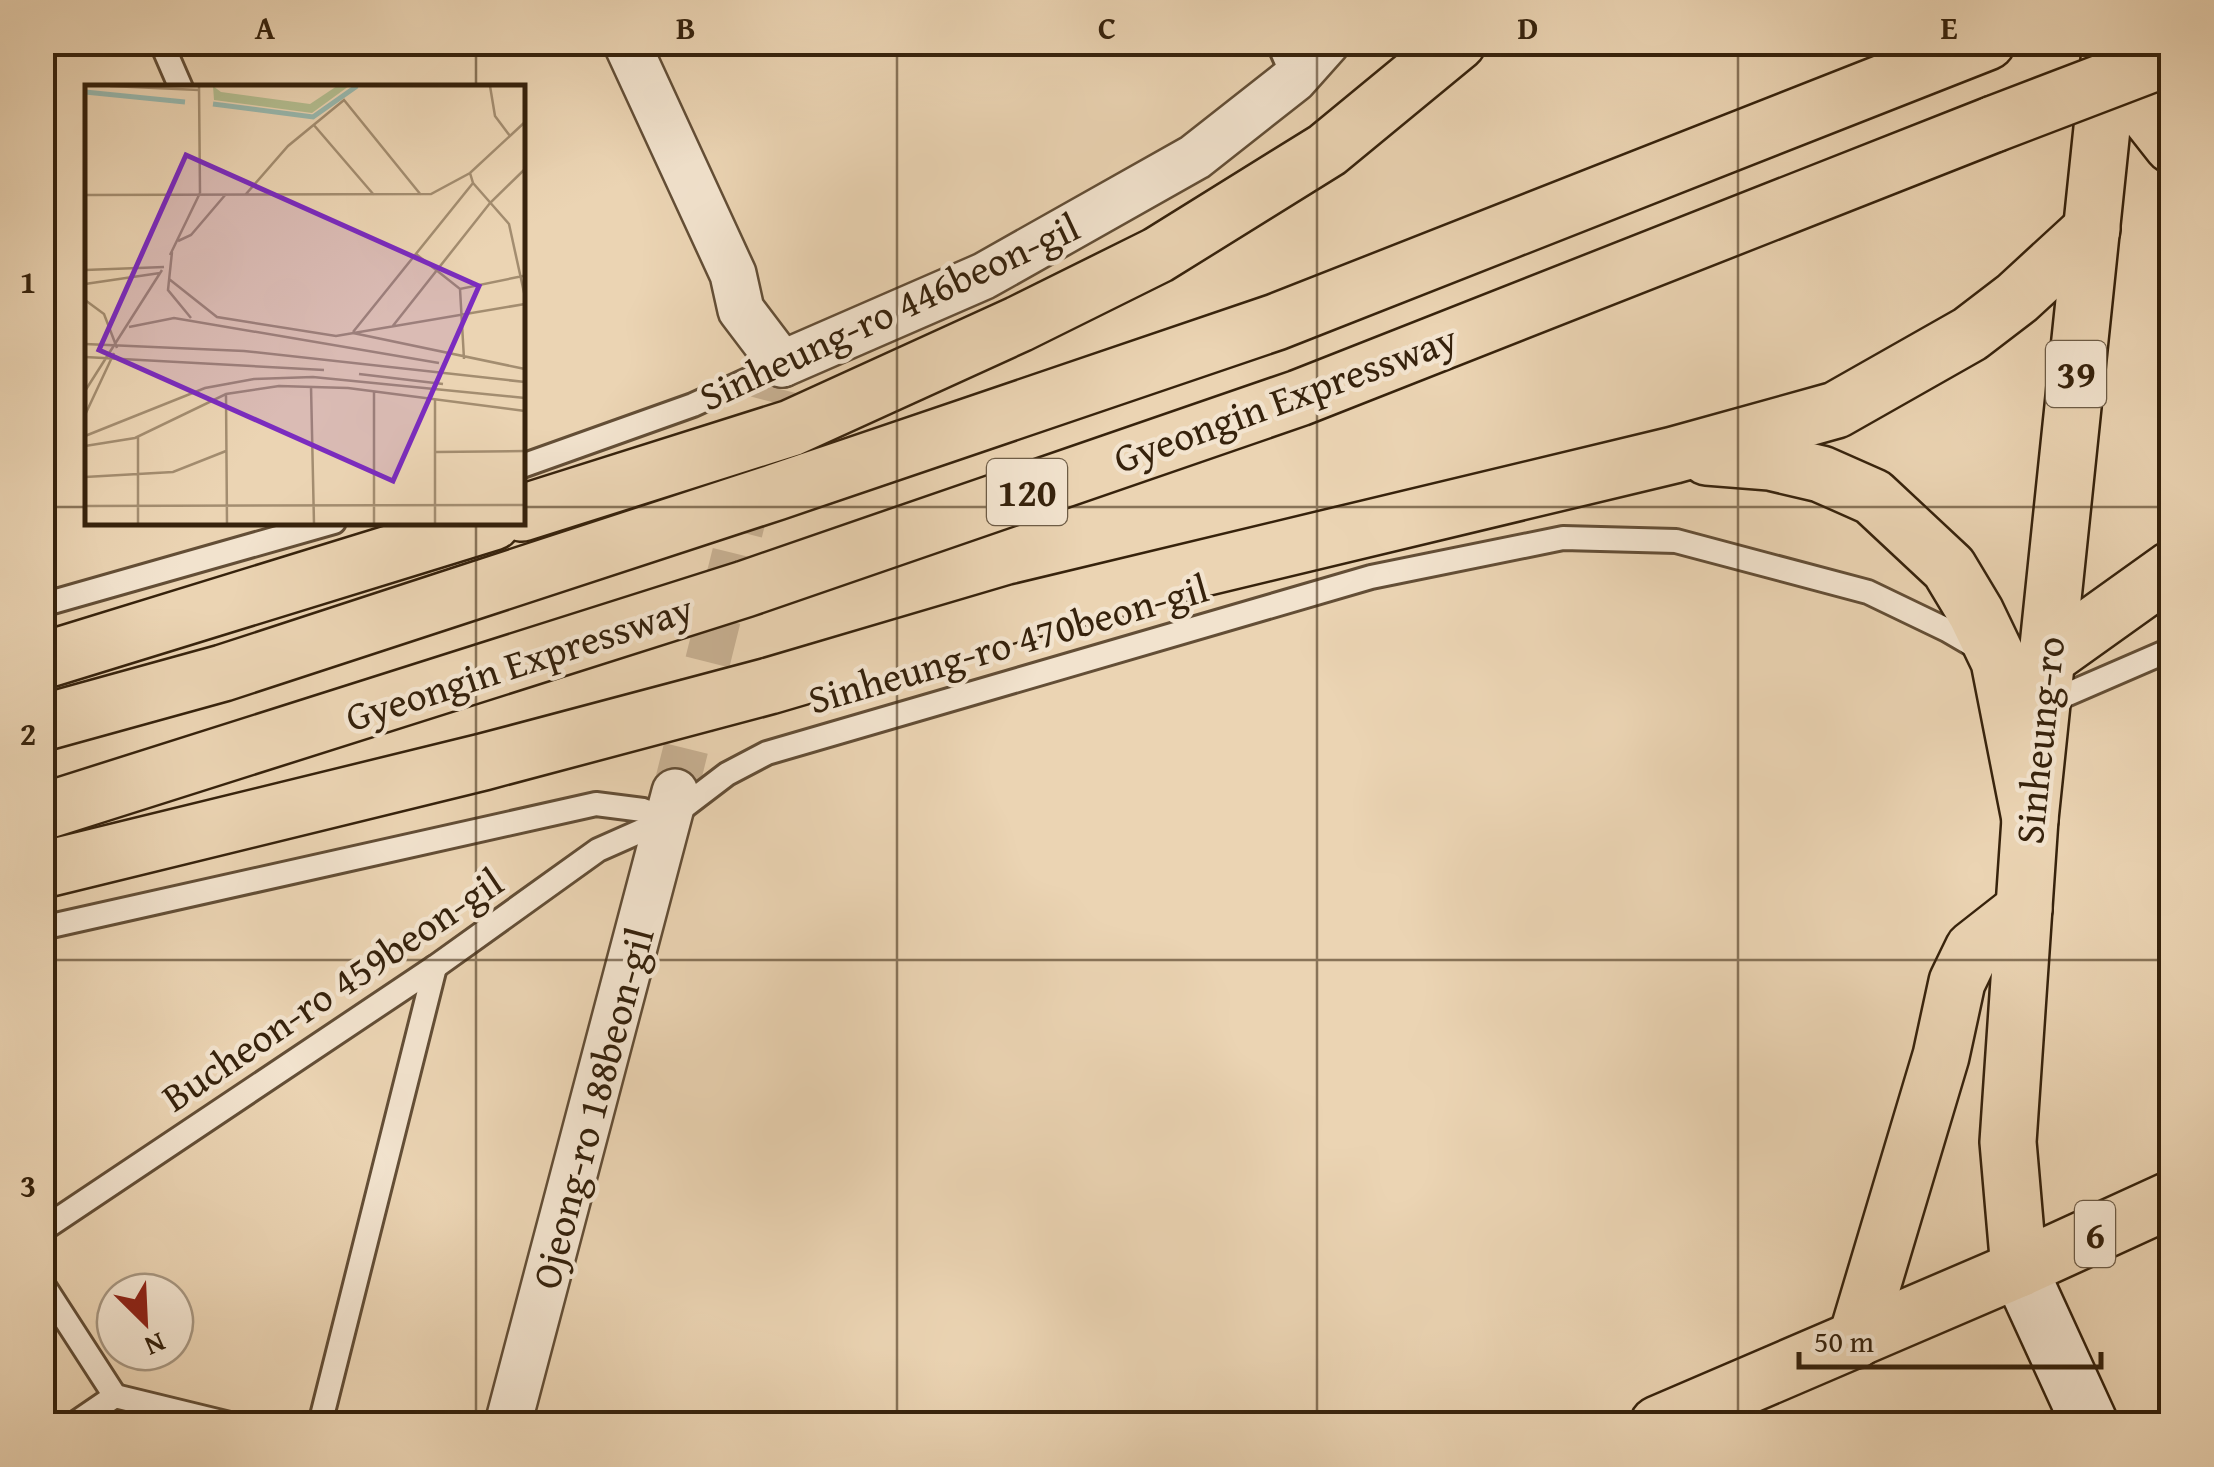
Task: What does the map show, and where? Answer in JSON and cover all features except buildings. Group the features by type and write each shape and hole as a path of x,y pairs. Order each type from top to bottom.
{"main road":[{"path":"525,512 790,428 1071,298 1158,254 1326,150 1458,42"},
{"name":"Gyeongin Expressway","path":"42,724 242,667 794,486 1276,322 1987,42"},
{"path":"2110,54 2172,144"},
{"name":"Sinheung-ro","path":"2019,1269 2008,1142 2030,819 2029,675 2092,229 2110,54"},
{"name":"Gyeongin Expressway","path":"42,812 745,589 1280,404 2172,56"},
{"path":"42,870 483,762 769,686 1020,612 1674,455 1836,410 1970,334 2018,298 2092,229"},
{"path":"1674,455 1770,462 1821,474 1873,497 1949,568 1976,614 2029,675 2172,569"},
{"path":"42,661 482,525"},
{"path":"1856,1340 1941,1056 1958,982 1974,949 2024,909"},
{"name":"6","path":"1658,1424 1722,1410 1856,1340 2172,1199"}],"street":[{"path":"626,42 733,274 742,310 779,376"},
{"name":"Sinheung-ro 446beon-gil","path":"779,376 1000,267 1195,157 1286,61 1327,42"},
{"name":"Ojeong-ro 188beon-gil","path":"508,1424 672,806"},
{"name":"Sinheung-ro","path":"2019,1269 2090,1424"}],"lane":[{"path":"161,42 180,85"},
{"name":"Sinheung-ro 446beon-gil","path":"525,465 779,376"},
{"path":"42,605 323,525"},
{"name":"Sinheung-ro 470beon-gil","path":"672,806 766,753 1371,576 1563,538 1676,541 1868,592 2029,675"},
{"path":"2029,675 2172,648"},
{"path":"42,928 596,804 643,810 672,806"},
{"name":"Bucheon-ro 459beon-gil","path":"42,1230 435,967 598,850 672,806"},
{"path":"320,1424 435,967"},
{"path":"42,1283 115,1396 230,1424"},
{"path":"74,1424 115,1396"}],"tunnel":[{"path":"675,792 776,388"}]}
